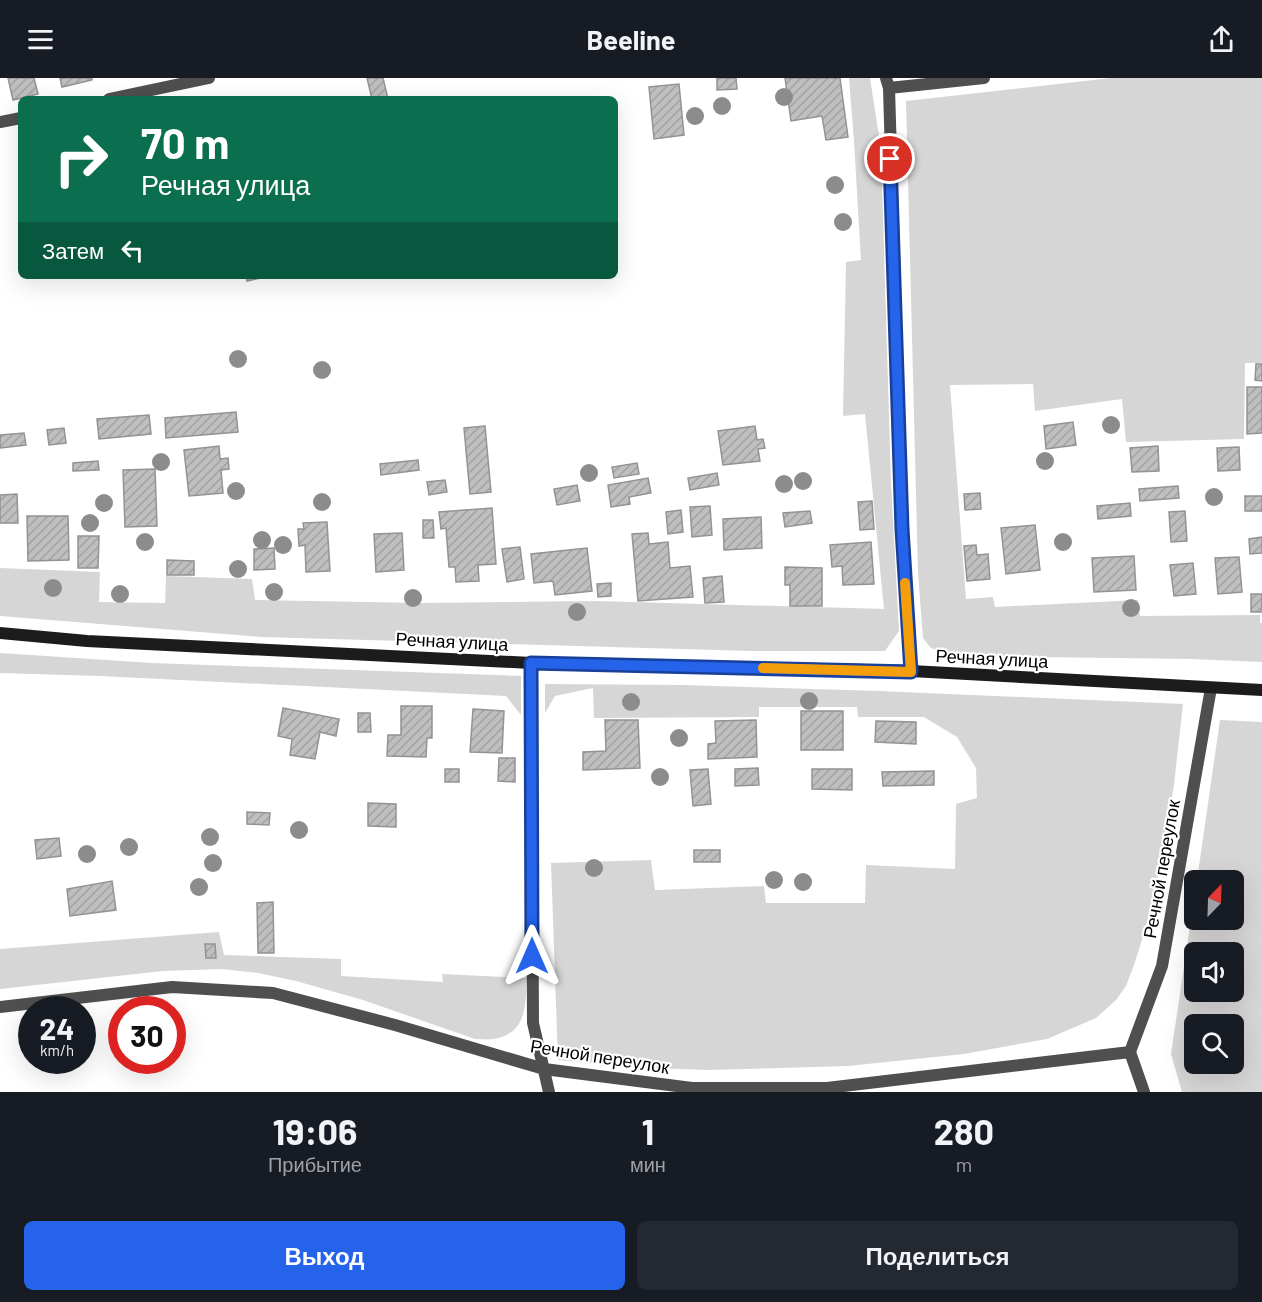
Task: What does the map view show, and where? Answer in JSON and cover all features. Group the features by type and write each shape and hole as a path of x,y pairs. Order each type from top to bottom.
{"street":[{"path":"123,96 209,78"},
{"path":"911,672 901,518 887,83 984,78"},
{"path":"0,122 18,119"},
{"name":"Речная улица","path":"0,633 87,641 531,663 911,672 1262,690"},
{"path":"531,663 533,1023 549,1092"},
{"name":"Речной переулок","path":"0,1007 172,987 273,993 395,1025 543,1069 692,1088 827,1088 1130,1052 1162,966 1211,688"},
{"path":"1130,1052 1144,1092"}],"shaded area":[{"path":"849,78 870,78 881,149 891,483 899,631 885,651 751,651 261,637 0,616 0,568 100,572 99,602 165,603 166,576 252,579 255,600 422,603 596,601 884,609 865,414 843,416 846,262 861,260"},
{"path":"1111,78 1262,78 1262,363 1245,363 1244,439 1126,442 1122,399 1035,411 1033,384 950,385 966,599 993,597 995,607 1138,600 1140,616 1260,615 1262,662 967,656 943,654 930,647 923,638 918,573 906,101"},
{"path":"0,653 152,663 521,676 521,715 506,696 0,673"},
{"path":"545,684 684,685 880,691 1183,704 1174,785 1155,893 1126,986 1116,1000 1096,1018 1047,1039 964,1054 848,1066 708,1070 558,1060 551,863 651,860 655,890 764,886 766,903 865,903 866,865 955,869 956,804 977,798 976,768 957,737 924,717 858,717 857,707 759,707 759,717 594,718 593,688 555,696 545,713"},
{"path":"1220,720 1262,722 1262,1092 1182,1092 1171,1054 1184,966 1184,1002 1244,1002 1244,942 1188,942 1189,930 1244,930 1244,870 1198,870"},
{"path":"219,932 224,955 341,959 341,976 443,982 442,974 527,978 525,1007 519,1024 513,1031 505,1036 492,1039 475,1039 363,1000 296,981 258,973 221,969 163,971 0,989 0,949"}],"building":[{"path":"8,78 34,78 38,94 18,96 18,99 13,100"},
{"path":"60,78 92,78 92,80 62,87"},
{"path":"367,78 383,78 387,96 371,96"},
{"path":"717,78 736,78 737,89 717,90"},
{"path":"785,78 840,78 848,137 826,140 822,116 791,121"},
{"path":"679,84 684,135 654,139 649,87"},
{"path":"1256,364 1262,364 1262,381 1255,380"},
{"path":"1247,387 1262,387 1262,433 1247,434"},
{"path":"236,412 238,432 166,438 165,418"},
{"path":"149,415 151,434 99,439 97,419"},
{"path":"1073,422 1076,445 1046,449 1044,426"},
{"path":"485,426 491,492 470,494 464,428"},
{"path":"755,426 757,440 763,439 765,448 758,449 760,461 723,465 718,431"},
{"path":"64,428 66,443 49,445 47,430"},
{"path":"24,433 26,445 0,448 0,435"},
{"path":"219,446 220,459 228,458 229,469 221,470 223,493 189,496 184,450"},
{"path":"1158,446 1159,471 1132,472 1130,448"},
{"path":"1239,447 1240,470 1218,471 1217,448"},
{"path":"418,460 419,470 381,475 380,464"},
{"path":"98,461 99,470 73,471 73,463"},
{"path":"637,463 639,474 614,478 612,467"},
{"path":"155,469 157,526 125,527 123,470"},
{"path":"717,473 719,485 690,490 688,478"},
{"path":"648,478 651,493 629,497 630,504 611,507 608,485"},
{"path":"445,480 447,492 429,495 427,482"},
{"path":"577,485 580,501 557,505 554,489"},
{"path":"1178,486 1179,498 1140,501 1139,489"},
{"path":"980,493 981,509 965,510 964,494"},
{"path":"17,494 18,523 0,523 0,495"},
{"path":"1245,496 1262,496 1262,511 1245,511"},
{"path":"872,501 874,529 860,530 858,502"},
{"path":"1130,503 1131,516 1098,519 1097,506"},
{"path":"710,506 712,535 692,537 690,507"},
{"path":"492,508 496,564 478,565 479,581 456,582 455,567 449,567 446,528 441,529 439,512"},
{"path":"681,510 683,532 668,534 666,512"},
{"path":"810,511 812,523 785,527 783,513"},
{"path":"1185,511 1187,541 1171,542 1169,512"},
{"path":"27,516 68,516 69,560 28,561"},
{"path":"761,517 762,548 724,550 723,519"},
{"path":"423,520 433,520 434,538 423,538"},
{"path":"327,522 330,571 306,572 305,545 299,546 298,529 304,529 303,523"},
{"path":"1035,525 1040,570 1006,574 1001,528"},
{"path":"402,533 404,570 376,572 374,534"},
{"path":"648,533 649,544 668,542 670,568 690,566 693,597 638,601 632,534"},
{"path":"78,536 99,536 98,568 78,568"},
{"path":"1262,537 1262,553 1250,554 1249,539"},
{"path":"871,542 874,584 843,585 842,566 832,567 830,545"},
{"path":"976,545 977,555 988,554 990,579 967,581 964,546"},
{"path":"520,547 524,579 507,582 502,549"},
{"path":"274,548 275,569 254,570 254,549"},
{"path":"587,548 592,591 555,595 553,581 534,583 531,554"},
{"path":"1134,556 1136,590 1094,592 1092,558"},
{"path":"1239,557 1242,592 1218,594 1215,558"},
{"path":"167,560 194,561 194,575 167,575"},
{"path":"1193,563 1196,594 1174,596 1170,565"},
{"path":"785,567 822,568 822,606 790,606 790,585 785,585"},
{"path":"722,576 724,602 705,603 703,578"},
{"path":"611,583 611,596 598,597 597,584"},
{"path":"1251,594 1262,594 1262,612 1251,612"},
{"path":"401,706 432,706 432,738 427,738 426,757 387,756 388,735 401,735"},
{"path":"283,708 339,719 336,736 320,732 315,759 290,755 292,739 278,736"},
{"path":"473,709 504,711 502,753 470,752"},
{"path":"801,711 843,711 843,750 801,750"},
{"path":"358,713 370,713 371,732 358,732"},
{"path":"605,720 638,720 640,768 583,770 583,752 606,751"},
{"path":"756,720 757,757 708,759 708,744 716,743 715,721"},
{"path":"876,721 916,722 916,744 875,742"},
{"path":"499,758 515,758 515,782 498,781"},
{"path":"758,768 759,785 735,786 735,769"},
{"path":"445,769 459,769 459,782 445,782"},
{"path":"708,769 711,804 693,806 690,770"},
{"path":"812,769 852,769 852,790 812,789"},
{"path":"934,771 934,785 883,786 882,772"},
{"path":"368,803 396,804 396,827 368,826"},
{"path":"247,812 270,813 269,825 247,824"},
{"path":"59,838 61,856 37,859 35,840"},
{"path":"694,850 720,850 720,862 694,862"},
{"path":"112,881 116,910 70,916 67,889"},
{"path":"273,902 274,953 258,953 257,903"},
{"path":"205,944 215,944 216,958 206,958"}],"slow traffic":[{"path":"763,668 911,672 905,583"}],"route":[{"path":"532,956 531,663 911,672 902,529 890,159"}]}
